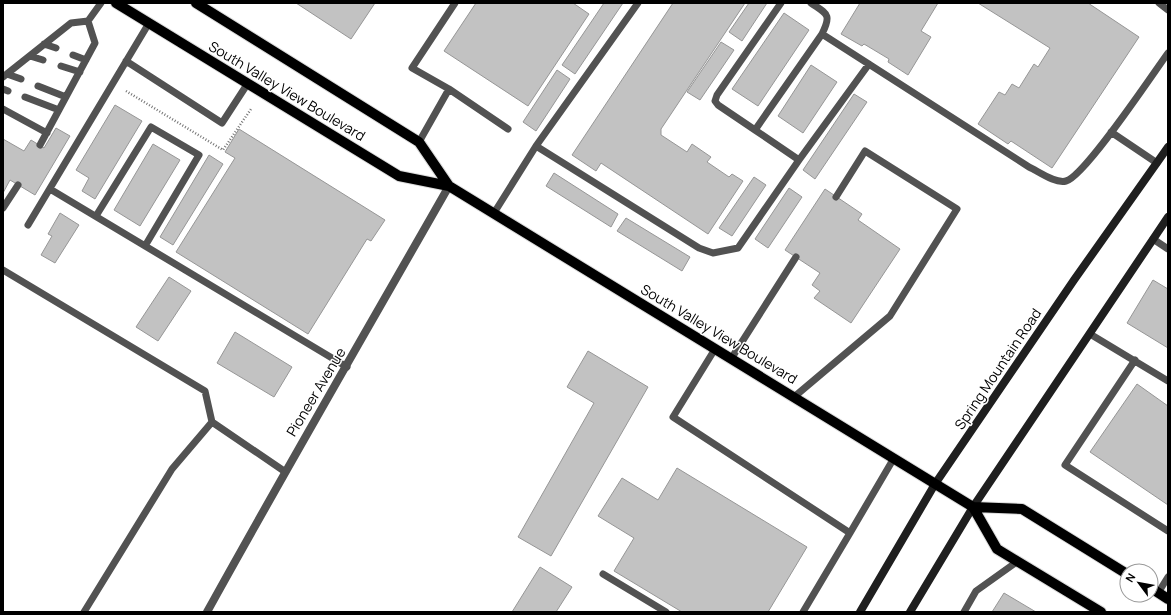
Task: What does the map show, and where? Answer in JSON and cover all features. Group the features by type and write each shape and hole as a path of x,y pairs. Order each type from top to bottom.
{"main road":[{"name":"South Valley View Boulevard","path":"116,3 398,176 449,186 973,507 1022,509 1119,569"},
{"name":"South Valley View Boulevard","path":"196,3 418,142 449,186"},
{"name":"Spring Mountain Road","path":"860,612 935,484 1074,280 1168,147"},
{"path":"910,612 973,507 1168,217"},
{"name":"South Valley View Boulevard","path":"973,507 997,549 1101,612"},
{"path":"1159,593 1168,599"}],"street":[{"name":"Pioneer Avenue","path":"207,612 284,471 347,367 449,186"}],"lane":[{"path":"5,76 70,23 88,21 101,3"},
{"path":"455,3 412,68 449,89 508,129"},
{"path":"494,213 536,146 638,3"},
{"path":"781,3 717,95 715,101 718,105 799,160"},
{"path":"755,130 822,34 828,21 823,12 811,3"},
{"path":"1158,3 1168,10"},
{"path":"40,145 95,43 88,21"},
{"path":"28,225 149,23"},
{"path":"822,34 1029,167 1058,181 1065,181 1074,177 1111,132 1168,53"},
{"path":"44,44 56,48"},
{"path":"73,55 86,60"},
{"path":"30,56 43,60"},
{"path":"126,61 222,123 248,83"},
{"path":"536,146 700,248 713,254 738,248 799,160 869,64"},
{"path":"61,66 80,72"},
{"path":"5,76 21,79"},
{"path":"38,86 66,97"},
{"path":"418,142 449,89"},
{"path":"24,97 59,110"},
{"path":"3,109 47,132"},
{"path":"96,216 151,127 199,155 146,246"},
{"path":"1111,132 1157,163"},
{"path":"794,397 890,316 957,209 865,151 836,197"},
{"path":"3,208 18,185"},
{"path":"50,188 347,367"},
{"path":"1153,239 1168,249"},
{"path":"732,359 796,257"},
{"path":"3,270 205,391 212,422 248,448 284,471"},
{"path":"1090,334 1168,381"},
{"path":"715,349 673,418 850,533"},
{"path":"1135,360 1065,464 1168,531"},
{"path":"84,612 172,469 212,422"},
{"path":"803,612 894,458"},
{"path":"964,612 976,591 1018,561"},
{"path":"603,574 666,612"},
{"path":"1159,585 1168,577"}],"path":[{"path":"126,91 223,150 251,109"}],"building":[{"path":"296,3 375,3 351,39"},
{"path":"476,3 573,3 589,14 528,106 444,51"},
{"path":"604,3 623,3 575,74 562,65"},
{"path":"673,3 745,3 661,129 661,135 687,152 692,144 711,157 707,162 729,177 732,174 743,181 708,234 601,163 596,171 572,155"},
{"path":"749,3 767,3 742,41 729,32"},
{"path":"860,3 938,3 921,31 931,37 908,75 888,62 889,59 864,44 862,46 841,34"},
{"path":"978,3 1088,3 1139,37 1052,168 1011,141 1008,144 978,124 999,92 1005,95 1012,84 1019,88 1034,64 1038,67 1050,48"},
{"path":"784,13 809,30 758,106 732,89"},
{"path":"721,42 734,50 700,100 687,92"},
{"path":"811,65 837,82 803,133 778,116"},
{"path":"557,70 570,79 536,131 523,122"},
{"path":"854,94 867,102 815,179 803,170"},
{"path":"115,105 142,121 95,199 82,191 89,178 76,170"},
{"path":"56,128 70,136 35,195 10,180 3,193 3,139 24,151 31,140 44,148"},
{"path":"239,129 385,220 371,241 367,239 308,334 176,252 235,158 225,152"},
{"path":"153,144 180,160 140,226 114,210"},
{"path":"209,155 223,164 173,245 160,237"},
{"path":"554,173 618,214 611,227 546,186"},
{"path":"754,177 766,185 732,236 719,228"},
{"path":"789,188 802,197 768,248 755,239"},
{"path":"825,189 862,214 858,220 900,249 851,323 814,298 820,291 812,285 820,273 785,250"},
{"path":"60,213 79,225 55,263 41,255 52,236 48,234"},
{"path":"626,218 690,257 682,271 617,231"},
{"path":"169,277 191,291 158,341 136,327"},
{"path":"1153,280 1168,289 1168,348 1127,323"},
{"path":"235,332 292,367 274,397 217,363"},
{"path":"588,351 648,387 551,556 518,537 594,403 567,387"},
{"path":"1137,384 1168,406 1168,505 1090,452"},
{"path":"677,468 807,547 768,612 682,612 614,571 634,538 598,516 622,478 658,500"},
{"path":"540,567 572,587 556,612 512,612"},
{"path":"1004,593 1036,612 992,612"}]}
